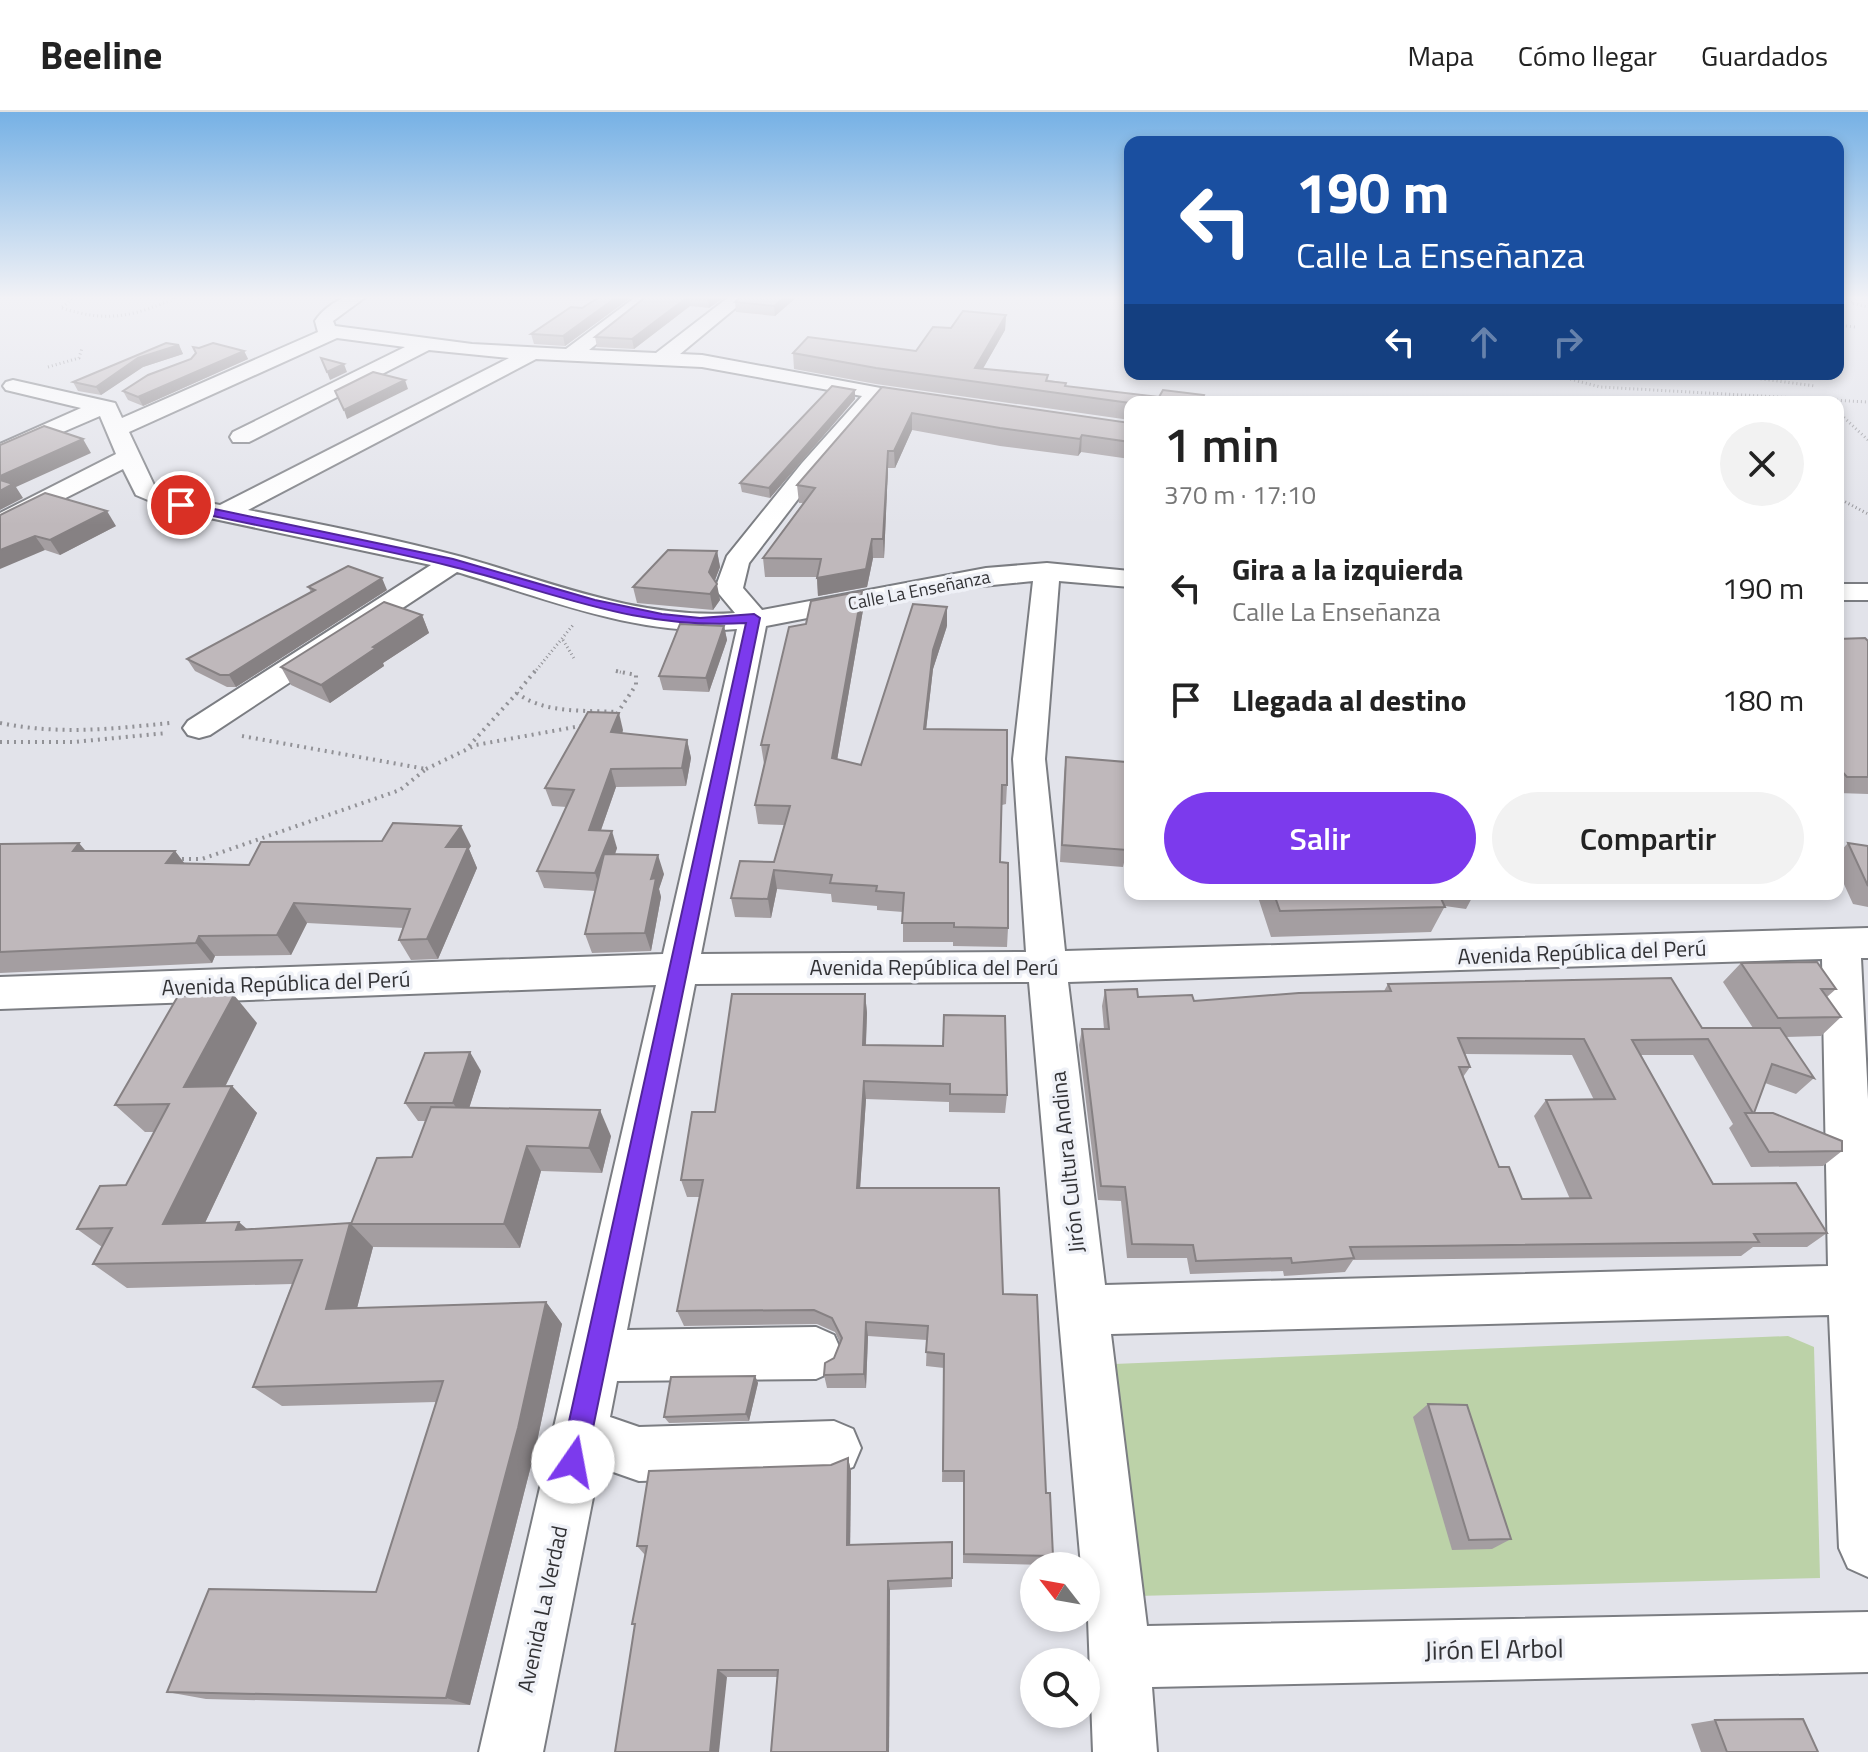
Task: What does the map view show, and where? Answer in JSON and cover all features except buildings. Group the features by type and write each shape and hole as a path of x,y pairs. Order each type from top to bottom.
{"street":[{"path":"0,452 111,409 163,400 240,373"},
{"path":"241,437 369,373"},
{"path":"222,514 494,373"},
{"path":"765,373 921,400"},
{"path":"188,374 223,380"},
{"path":"13,386 111,409"},
{"path":"754,618 729,589 736,562 810,468 876,393"},
{"name":"Calle La Enseñanza","path":"111,409 144,490 181,505 453,563 592,604 662,618 700,622 754,618 835,606 939,583 1047,571 1124,578"},
{"path":"0,523 129,457"},
{"path":"199,728 453,563"},
{"name":"Jirón Cultura Andina","path":"1047,571 1029,759 1047,967 1120,1657 1125,1752"},
{"path":"1844,592 1868,592"},
{"name":"Avenida La Verdad","path":"511,1752 754,618"},
{"path":"1855,944 1853,1290 1868,1548"},
{"name":"Avenida República del Perú","path":"0,993 677,969 1047,967 1855,944"},
{"path":"1082,1310 1853,1290"},
{"path":"595,1356 816,1353"},
{"path":"579,1433 639,1454 834,1448"},
{"name":"Jirón El Arbol","path":"1120,1657 1868,1642"}],"path":[{"path":"1574,380 1600,387 1735,396"},
{"path":"1770,380 1815,386"},
{"path":"1844,401 1868,402"},
{"path":"1844,418 1868,440"},
{"path":"1844,501 1868,514"},
{"path":"466,750 592,604"},
{"path":"563,640 575,660"},
{"path":"607,721 617,718 636,685 636,675 616,671"},
{"path":"517,693 523,701 618,712"},
{"path":"0,723 41,731 83,732 167,722 426,769"},
{"path":"171,859 202,859 400,790 426,769 476,745 597,723"},
{"path":"0,742 74,742 169,733"},
{"path":"240,739 286,743"}],"green space":[{"path":"1788,1336 1814,1347 1820,1578 1137,1596 1114,1364"}],"route":[{"path":"181,505 453,563 592,604 662,618 700,622 754,618 573,1462"}]}
